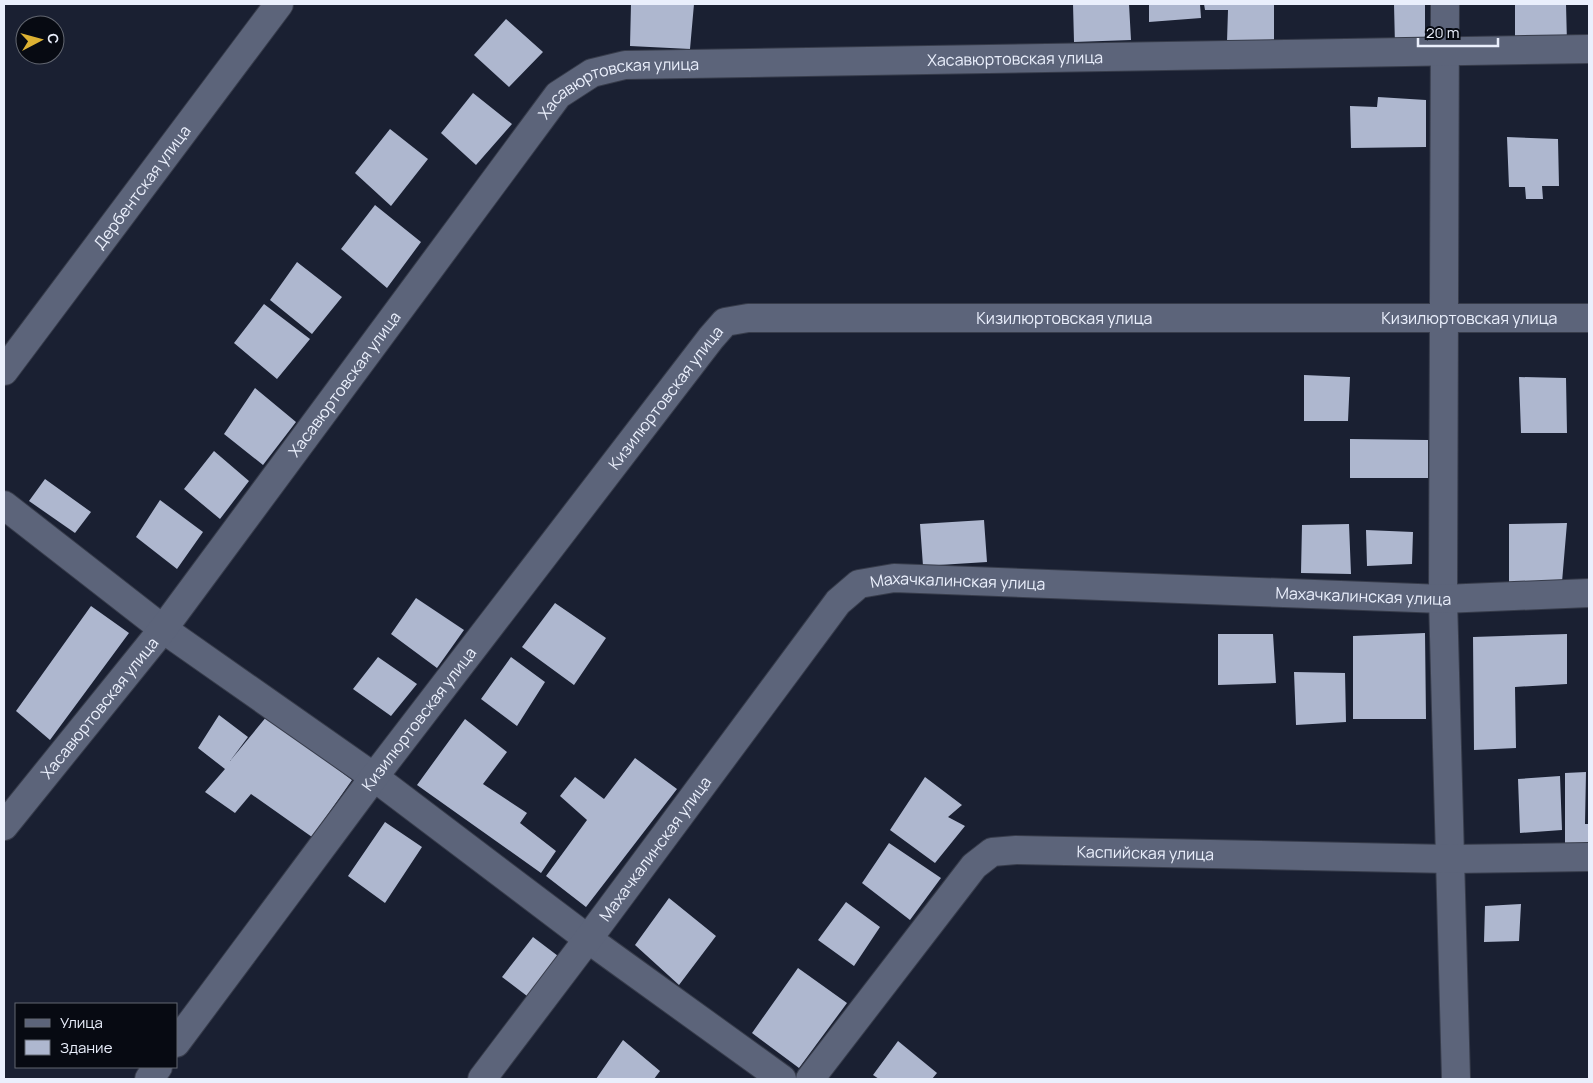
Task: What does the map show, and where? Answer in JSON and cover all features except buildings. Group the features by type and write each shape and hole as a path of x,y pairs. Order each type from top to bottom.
{"street":[{"name":"Дербентская улица","path":"4,370 279,4"},
{"path":"1446,4 1443,599 1456,1079"},
{"name":"Хасавюртовская улица","path":"4,826 163,629 558,95 592,73 625,65 1589,50"},
{"name":"Кизилюртовская улица","path":"178,1040 374,777 699,354 726,322 748,318 1589,318"},
{"path":"4,505 163,629 374,777 588,939 782,1079"},
{"name":"Махачкалинская улица","path":"482,1079 838,602 859,584 894,578 1443,599 1589,593"},
{"name":"Каспийская улица","path":"810,1079 974,866 992,852 1016,850 1450,859 1589,857"},
{"path":"149,1079 157,1068"}]}
